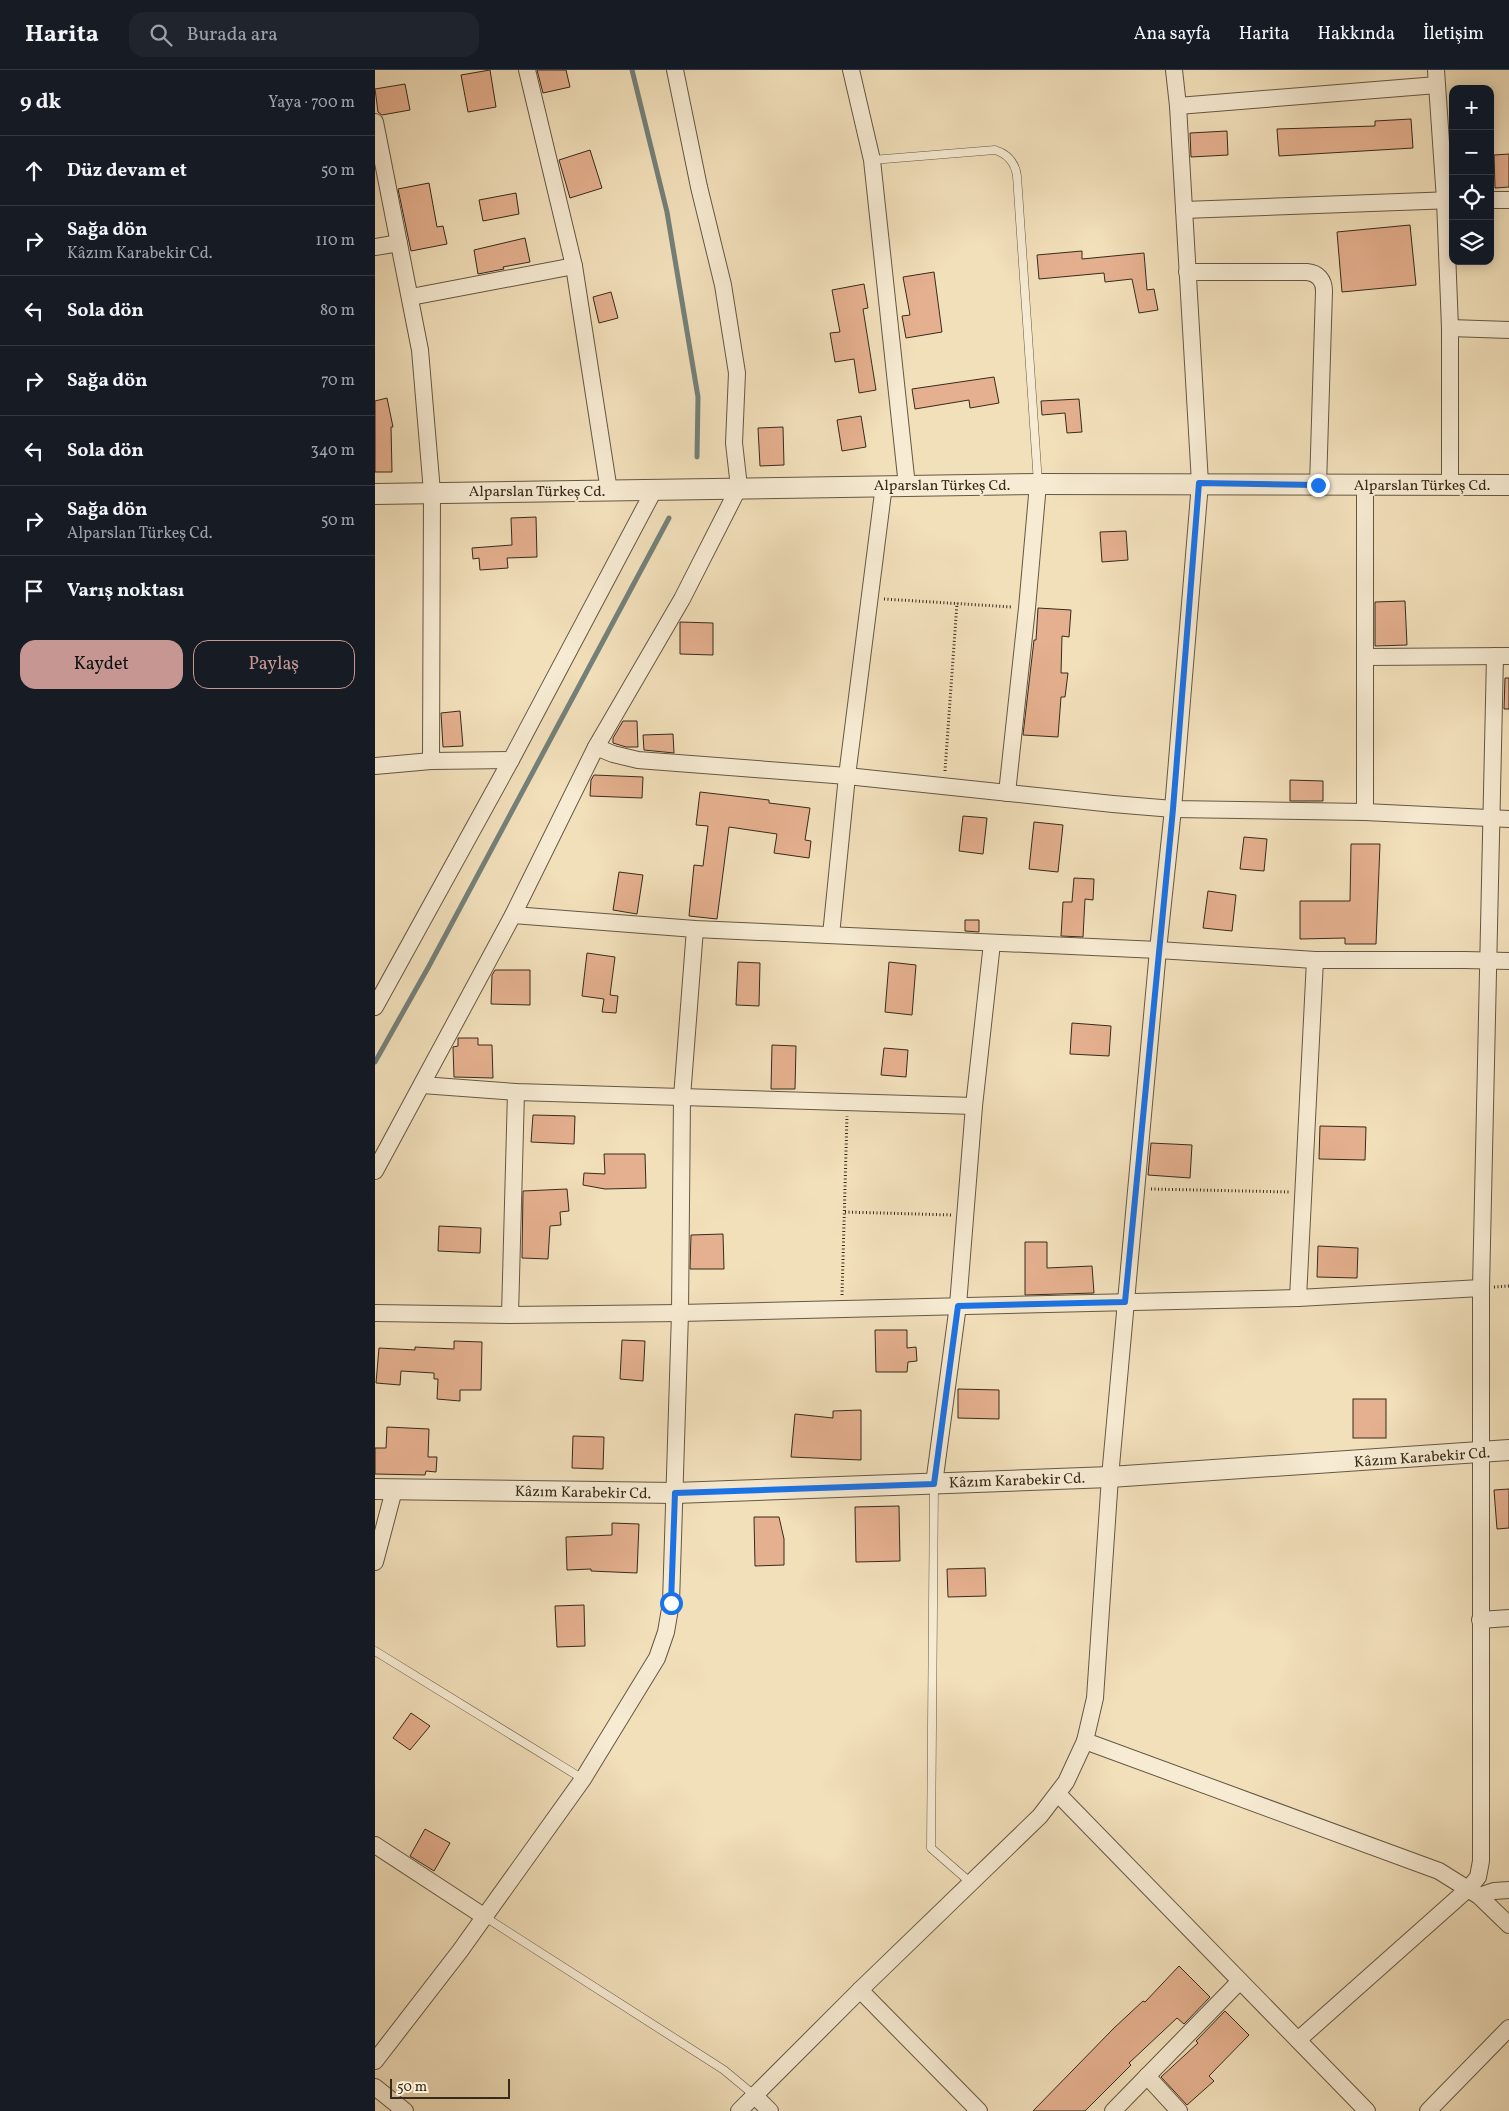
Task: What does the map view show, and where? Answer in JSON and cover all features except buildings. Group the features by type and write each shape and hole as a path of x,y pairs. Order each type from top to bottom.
{"street":[{"path":"527,70 574,266 609,491"},
{"path":"375,1171 513,915 596,748 682,599 739,487 734,443 737,373 723,286 699,187 675,70"},
{"path":"851,70 872,160 907,486"},
{"path":"739,2111 860,1990 1040,1816 1058,1794 1075,1765 1085,1741 1095,1698 1109,1476 1173,809 1199,483 1178,106 1173,70"},
{"path":"1178,106 1437,78 1449,200 1184,210"},
{"path":"375,122 420,350 432,492 431,761"},
{"path":"1494,200 1509,200"},
{"path":"1449,220 1450,484"},
{"path":"375,247 399,243"},
{"path":"411,297 574,266"},
{"path":"1187,272 1307,272 1316,274 1323,281 1318,485"},
{"path":"1450,328 1509,330"},
{"path":"1007,793 1038,484"},
{"name":"Alparslan Türkeş Cd.","path":"375,494 739,487 1038,484 1509,485"},
{"path":"1365,484 1365,812"},
{"path":"831,935 847,776 884,486"},
{"path":"375,1007 511,760 654,490"},
{"path":"1298,2040 1474,1892 1481,1861 1481,1288 1487,961 1492,818 1502,656 1366,657"},
{"path":"596,748 638,760 847,776 1173,809 1365,812 1509,819"},
{"path":"375,766 431,761 511,760"},
{"path":"513,915 695,929 992,944 1158,950 1315,960 1509,962"},
{"path":"375,2061 485,1916 583,1778 644,1681 657,1658 666,1632 671,1603 675,1493 680,1313 682,1097 695,929"},
{"path":"934,1484 958,1306 974,1106 992,944"},
{"path":"1297,1298 1315,960"},
{"path":"422,1085 516,1092 974,1106"},
{"path":"510,1314 516,1092"},
{"path":"375,1312 510,1314 680,1313 1297,1298 1481,1288"},
{"name":"Kâzım Karabekir Cd.","path":"385,1490 675,1493 934,1484 1109,1476 1509,1450"},
{"path":"375,1562 388,1520 385,1490"},
{"path":"1480,1620 1509,1618"},
{"path":"1085,1741 1439,1871 1474,1892 1509,1925"},
{"path":"1058,1794 1367,2111"},
{"path":"375,1845 485,1916"},
{"path":"1474,1892 1509,1890"},
{"path":"1113,2111 1239,1980"},
{"path":"860,1990 979,2111"},
{"path":"1428,2111 1509,2028"},
{"path":"1147,2076 1179,2111"},
{"path":"375,2087 405,2111"},
{"path":"754,2095 770,2111"}],"lane":[{"path":"872,160 995,150 1006,155 1014,164 1038,484"},
{"path":"934,1484 931,1848 971,1883"},
{"path":"375,1651 583,1778"},
{"path":"485,1916 724,2070 754,2095"}],"path":[{"path":"871,598 1027,608"},
{"path":"944,787 957,603"},
{"path":"842,1309 848,1103"},
{"path":"1137,1189 1303,1192"},
{"path":"845,1212 966,1215"}],"waterway":[{"path":"632,70 667,212 698,397 697,457"},
{"path":"375,1062 429,966 669,518"}],"route":[{"path":"671,1603 675,1493 934,1484 958,1306 1125,1302 1173,809 1199,483 1318,485"}]}
